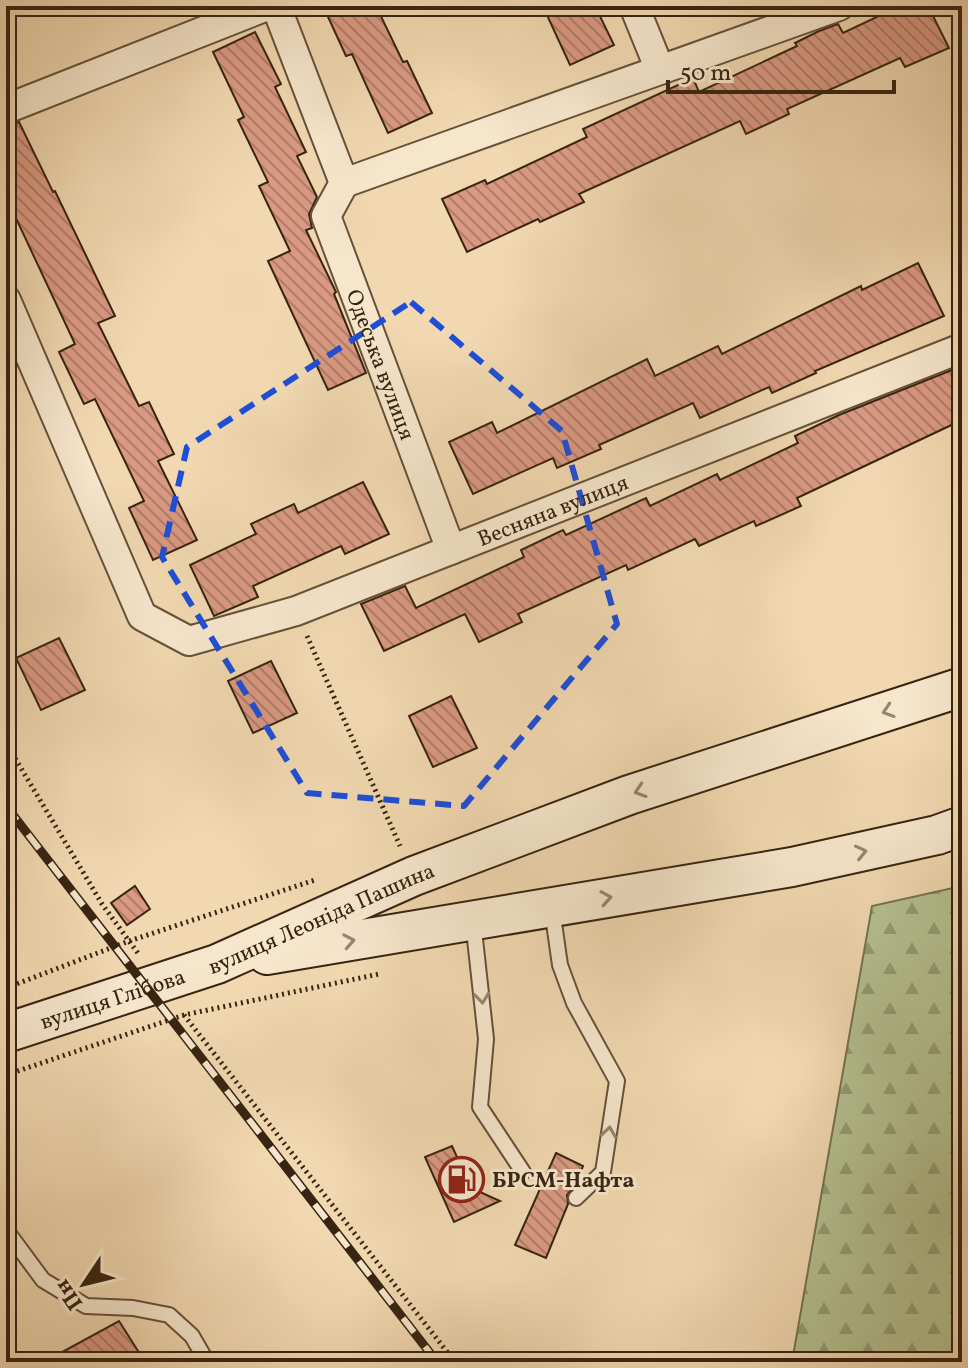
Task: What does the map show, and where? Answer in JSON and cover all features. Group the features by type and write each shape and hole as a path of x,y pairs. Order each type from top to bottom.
{"main road":[{"name":"вулиця Леоніда Пашина","path":"217,964 414,876 629,795 962,687"},
{"name":"вулиця Леоніда Пашина","path":"217,964 792,867 937,835 962,826"},
{"name":"вулиця Глібова","path":"6,1033 217,964"}],"street":[{"path":"6,109 267,6"},
{"path":"276,6 344,183 839,6"},
{"path":"634,6 660,70"},
{"name":"Одеська вулиця","path":"344,183 326,216 451,550"},
{"name":"Весняна вулиця","path":"6,300 142,616 189,641 296,611 962,348"}],"lane":[{"path":"552,906 560,965 569,991 617,1081 603,1172 576,1198"},
{"path":"473,920 486,1039 480,1107 523,1172"},
{"path":"6,1230 43,1280 86,1306 133,1308 169,1315 192,1336 207,1362"}],"path":[{"path":"296,611 414,876"},
{"path":"6,743 102,904 159,983"},
{"path":"6,1075 184,1015 455,1362"}],"highlighted area":[{"path":"411,302 562,431 617,624 464,806 307,793 162,557 187,447"}],"green space":[{"path":"962,886 962,1362 792,1362 872,906"}],"building":[{"path":"323,6 376,6 432,113 388,133 352,54 346,56"},
{"path":"561,6 595,6 614,45 570,65 546,13"},
{"path":"900,6 928,6 949,48 905,67 900,58 787,109 789,114 746,134 740,121 579,194 584,202 540,222 538,219 467,252 442,199 485,180 487,184 587,137 583,129 693,78 699,92 797,46 795,43 819,31 838,24 843,33"},
{"path":"255,32 281,84 275,87 306,152 297,156 317,197 309,214 312,228 306,230 336,292 334,294 366,373 328,390 268,261 290,251 259,186 268,182 238,120 244,117 213,52"},
{"path":"19,122 115,316 98,323 139,406 149,402 174,454 158,461 197,540 153,560 129,508 144,501 95,399 84,404 59,352 75,344 6,197 6,126"},
{"path":"918,263 944,316 815,371 772,393 769,387 700,418 693,403 599,445 601,449 557,468 553,458 473,494 449,442 492,422 497,433 647,359 655,376 718,346 722,354 861,286 862,290"},
{"path":"962,366 962,420 797,498 801,506 756,526 754,521 699,546 695,539 628,570 626,565 518,614 522,622 479,642 465,614 384,651 361,604 405,586 416,608 524,557 521,550 563,530 566,535 646,498 650,506 717,474 720,480 798,443 795,436 839,415"},
{"path":"363,482 389,534 345,554 341,546 253,586 258,597 214,616 190,565 256,534 251,524 294,504 298,513"},
{"path":"59,638 85,690 41,710 16,658"},
{"path":"271,661 297,713 253,733 228,681"},
{"path":"451,696 477,748 433,767 409,716"},
{"path":"135,886 150,909 127,925 111,903"},
{"path":"452,1146 471,1188 500,1201 454,1222 425,1157"},
{"path":"556,1153 583,1166 576,1184 567,1195 568,1204 546,1258 515,1245"},
{"path":"119,1321 145,1362 44,1362"}],"railway":[{"path":"6,806 437,1362"}],"place":[{"name":"БРСМ-Нафта","path":"461,1179"}]}
